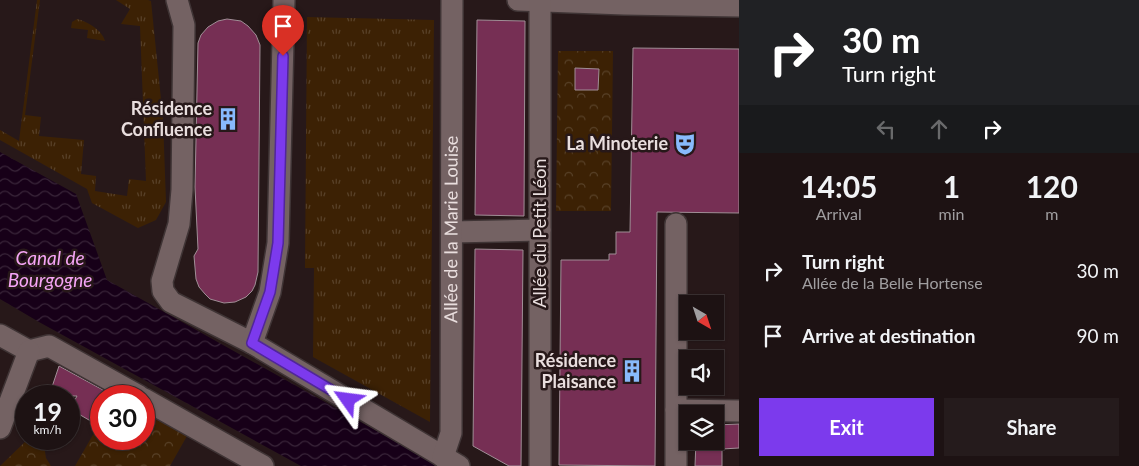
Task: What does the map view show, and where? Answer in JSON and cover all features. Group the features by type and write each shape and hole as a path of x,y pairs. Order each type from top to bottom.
{"street":[{"path":"177,0 184,25 182,190 179,224 162,281 163,291 171,302 252,343 451,461"},
{"path":"252,343 270,292 278,243 284,0"},
{"name":"Allée de la Marie Louise","path":"451,461 452,0"},
{"path":"518,0 739,6"},
{"name":"Allée du Petit Léon","path":"540,1 540,466"},
{"path":"676,224 676,466"},
{"path":"452,232 540,230"},
{"path":"0,335 29,351 49,346 119,385"},
{"path":"0,428 29,351"},
{"path":"155,405 263,466"},
{"path":"676,410 739,411"}],"green space":[{"path":"37,0 40,0 25,115 41,117 39,136 84,140 81,174 96,176 95,191 127,196 129,179 146,181 140,26 121,24 130,9 116,0 151,1 163,119 166,202 156,220 138,228 92,203 87,189 0,140 0,130 19,141"},
{"path":"307,17 434,20 430,422 313,357 314,268 305,268"},
{"path":"77,19 94,27 104,37 105,41 87,38 88,30 71,28 72,22"},
{"path":"558,51 613,51 611,211 556,211"},
{"path":"155,419 187,436 170,466 75,466 90,440 90,450 155,450"},
{"path":"17,450 45,450 46,458 51,466 0,466"}],"water":[{"name":"Canal de Bourgogne","path":"0,152 76,194 107,280 439,466 301,466 0,299"}],"building":[{"name":"Résidence Confluence","path":"227,19 241,21 248,26 256,35 260,45 258,272 255,285 246,297 235,302 224,303 210,299 199,287 196,279 194,256 198,249 195,187 198,43 201,35 208,27 218,21"},
{"path":"477,20 525,21 524,216 475,215"},
{"path":"633,48 739,49 739,213 657,212 655,466 559,465 561,260 609,260 609,254 616,254 616,232 630,232"},
{"path":"575,68 599,69 598,90 575,90"},
{"path":"475,249 523,250 521,466 509,466 473,446"},
{"path":"59,366 94,385 90,385 90,421 80,415 80,385 53,385"},
{"path":"739,424 739,448 724,449 724,425"},
{"path":"696,450 722,450 722,466 695,466"}],"place":[{"name":"Résidence Confluence","path":"228,119"},
{"name":"La Minoterie","path":"685,144"},
{"name":"Résidence Plaisance","path":"632,371"}],"route":[{"path":"283,56 278,243 270,292 252,343 348,400"}]}
